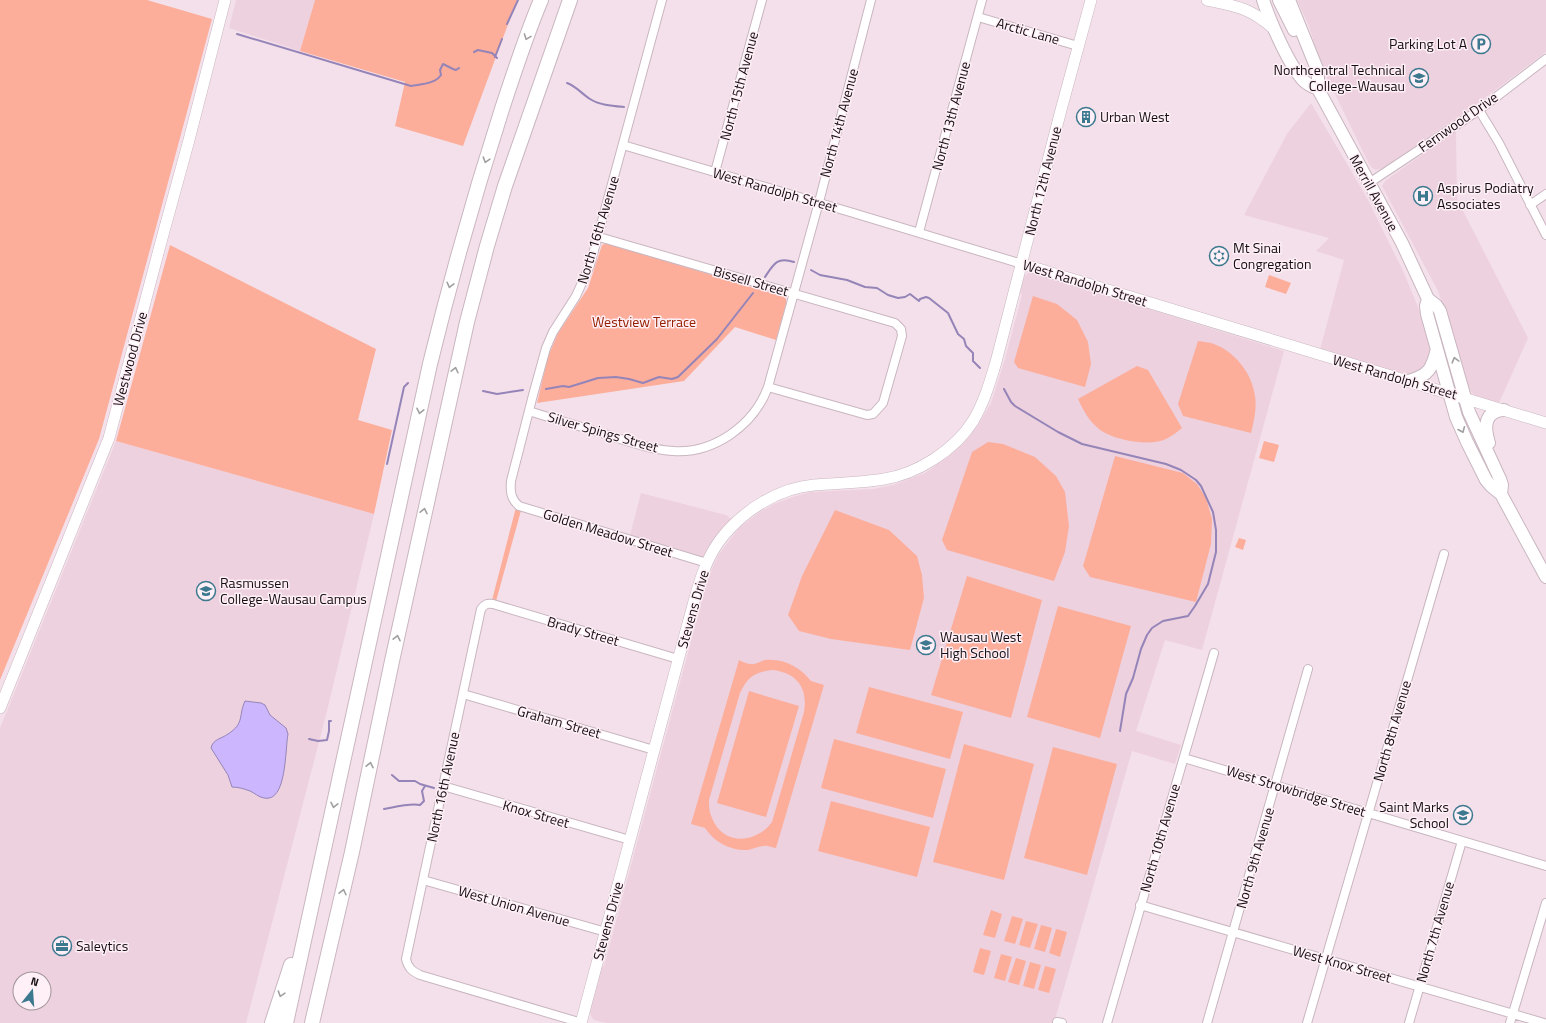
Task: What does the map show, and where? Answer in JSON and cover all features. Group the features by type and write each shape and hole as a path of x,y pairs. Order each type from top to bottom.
{"highway":[{"path":"312,1023 334,930 462,342 487,246 505,186 570,0"},
{"path":"530,112 580,0"},
{"path":"286,1023 441,322 464,234 492,140 540,2"},
{"path":"272,1023 296,947 309,918"},
{"path":"320,1023 331,962 334,930"}],"main road":[{"name":"Merrill Avenue","path":"1263,0 1275,30 1300,76 1308,84 1318,89"},
{"path":"1279,0 1317,69"},
{"name":"Merrill Avenue","path":"1289,0 1317,69 1318,89 1410,259 1428,299 1437,306 1441,315 1469,412 1501,483 1501,494"},
{"name":"Merrill Avenue","path":"1428,299 1427,312 1456,417 1489,484 1501,494 1546,577"},
{"path":"1409,382 1428,372 1433,364 1437,349"},
{"path":"1493,463 1491,448 1485,428 1488,420 1494,412 1504,410"}],"street":[{"name":"Westwood Drive","path":"0,708 109,438 161,242 190,140 225,0"},
{"name":"North 16th Avenue","path":"513,499 511,494 512,481 546,348 553,332 582,286 590,266 624,145 662,0"},
{"name":"North 15th Avenue","path":"715,172 762,0"},
{"name":"North 14th Avenue","path":"793,293 819,202 871,0"},
{"name":"North 13th Avenue","path":"919,232 982,0"},
{"name":"North 12th Avenue","path":"996,362 1091,0"},
{"path":"1207,0 1245,9 1260,17 1275,30"},
{"name":"Arctic Lane","path":"978,17 1078,46"},
{"name":"Fernwood Drive","path":"1369,183 1480,110 1546,59"},
{"path":"1480,110 1499,143 1546,235"},
{"name":"West Randolph Street","path":"624,145 919,232 1546,423"},
{"path":"1530,205 1546,194"},
{"name":"Bissell Street","path":"599,237 895,323 900,329 902,336 883,403 874,414 867,415 768,387"},
{"name":"Silver Spings Street","path":"529,411 652,448 686,451 712,444 735,431 758,408 768,387 793,293"},
{"name":"Stevens Drive","path":"581,1023 700,580 707,563 723,536 736,522 757,506 780,494 813,485 860,483 886,479 906,474 931,461 960,437 972,422 986,394 996,362"},
{"name":"Golden Meadow Street","path":"513,499 522,507 707,563"},
{"name":"North 8th Avenue","path":"1308,1023 1444,554"},
{"name":"North 16th Avenue","path":"487,603 484,604 481,609 406,959 407,965 412,972 420,975 581,1023"},
{"name":"Brady Street","path":"487,603 678,659"},
{"name":"North 10th Avenue","path":"1107,1023 1214,653"},
{"name":"North 9th Avenue","path":"1207,1023 1308,669"},
{"name":"Graham Street","path":"463,694 654,750"},
{"name":"West Strowbridge Street","path":"1184,758 1546,866"},
{"name":"Knox Street","path":"443,786 630,840"},
{"name":"North 7th Avenue","path":"1409,1023 1462,842"},
{"name":"West Union Avenue","path":"423,880 606,932"},
{"path":"1510,1023 1546,903"},
{"name":"West Knox Street","path":"1140,905 1544,1023"}],"shaded area":[{"path":"236,0 315,0 300,51 229,28"},
{"name":"Northcentral Technical College-Wausau","path":"1297,0 1546,0 1546,52 1474,106 1383,168 1376,170 1372,168 1368,162 1320,63 1309,26"},
{"path":"1311,103 1367,198 1404,273 1420,312 1432,350 1427,369 1407,376 1320,350 1344,260 1316,251 1329,238 1244,215 1287,134"},
{"path":"1456,131 1457,199 1528,338 1499,403 1474,395 1468,388 1453,333 1438,291 1382,186 1386,180"},
{"name":"Wausau West High School","path":"1029,272 1284,351 1202,650 1165,640 1136,731 1181,745 1175,764 1132,751 1054,1023 606,1023 594,1020 590,1011 601,968 604,966 705,589 719,554 739,528 761,511 774,504 810,492 873,489 893,485 925,473 952,454 963,444 978,425 991,403 1005,359 1022,295 1020,292 1024,277"},
{"path":"116,441 374,514 327,711 246,1023 0,1023 0,728"},
{"path":"641,493 726,515 736,522 707,563 629,539"},
{"path":"245,701 265,705 270,715 286,728 288,734 284,774 277,792 272,797 264,798 248,790 232,787 228,775 211,748 215,741 228,734 237,726"}],"green space":[{"path":"0,0 147,0 212,19 99,439 0,680"},
{"path":"315,0 517,0 463,146 395,126 405,82 300,51"},
{"name":"Westview Terrace","path":"607,243 784,297 786,299 786,304 776,340 735,327 684,381 537,403 548,356 558,333 588,288 602,245"},
{"path":"170,245 376,349 358,420 392,430 374,514 116,441"},
{"path":"1269,275 1291,283 1286,294 1265,287"},
{"path":"1033,296 1057,304 1077,320 1088,342 1091,364 1085,387 1018,368 1014,362"},
{"path":"1198,341 1212,343 1229,352 1241,364 1246,372 1253,387 1256,401 1251,433 1183,416 1178,404"},
{"path":"1137,366 1148,370 1182,428 1168,438 1159,441 1142,442 1122,439 1105,433 1095,426 1089,419 1078,399"},
{"path":"1264,441 1279,445 1274,462 1259,458"},
{"path":"988,442 1003,444 1035,457 1056,476 1065,492 1069,526 1065,552 1054,581 947,550 942,540 972,452"},
{"path":"1115,456 1183,473 1197,484 1206,498 1212,519 1211,544 1196,602 1090,577 1083,566"},
{"path":"518,505 522,507 495,605 491,604 515,511"},
{"path":"835,510 889,530 917,556 922,575 924,598 910,650 831,639 799,631 788,615 802,576"},
{"path":"1239,538 1246,540 1243,550 1235,547"},
{"path":"967,576 1042,600 1011,718 931,695"},
{"path":"1058,606 1131,626 1100,738 1027,717"},
{"path":"739,660 746,663 755,664 765,660 779,660 791,664 807,676 811,681 824,685 776,848 760,846 748,850 736,849 719,842 705,828 691,824","holes":["773,670 789,674 799,683 805,703 804,712 772,822 757,835 740,839 732,837 724,834 717,827 710,814 709,800 740,693 749,679 753,676 761,672"]},
{"path":"869,687 963,712 950,759 856,733"},
{"path":"749,691 799,706 766,817 717,803"},
{"path":"834,739 946,769 933,818 821,788"},
{"path":"964,744 1034,764 1004,880 933,862"},
{"path":"1053,747 1117,764 1087,875 1024,858"},
{"path":"831,801 930,827 917,877 818,851"},
{"path":"991,910 1002,914 995,938 983,935"},
{"path":"1012,916 1023,919 1015,944 1004,941"},
{"path":"1026,921 1038,924 1030,948 1019,945"},
{"path":"1041,925 1052,928 1045,952 1034,949"},
{"path":"1056,929 1067,932 1060,957 1049,953"},
{"path":"980,948 991,951 984,975 973,972"},
{"path":"1001,954 1012,957 1005,981 994,978"},
{"path":"1016,958 1026,961 1019,985 1008,982"},
{"path":"1030,962 1041,965 1034,989 1023,986"},
{"path":"1045,966 1056,969 1049,993 1038,990"}],"waterway":[{"path":"507,24 518,0"},
{"path":"237,34 411,86 428,83 438,78 441,75 440,70 443,64 456,70 459,68"},
{"path":"495,57 502,39"},
{"path":"474,52 478,50 492,53 497,58"},
{"path":"567,83 598,103 624,107"},
{"path":"765,277 776,262 784,260 794,262"},
{"path":"811,270 820,275 847,280 865,287 877,288 888,295 898,298 905,297 910,294 919,301 920,299 926,297 929,298 948,313 958,334 964,339 966,346 973,353 973,361 980,368"},
{"path":"546,389 563,386 569,387 598,378 616,377 643,383 659,377 672,379 678,377 717,339 753,293"},
{"path":"387,464 404,387 408,383"},
{"path":"1004,389 1015,406 1058,432 1082,444 1166,464 1181,470 1196,480 1201,486 1213,512 1216,530 1216,552 1208,584 1188,616 1163,621 1152,628 1147,635 1141,649 1133,678 1126,694 1120,731"},
{"path":"483,391 497,394 523,390"},
{"path":"309,739 318,741 327,740 329,721 331,721"},
{"path":"392,775 399,781 415,781 434,788"},
{"path":"384,809 407,805 420,805 424,801 422,791 425,786"}],"place":[{"name":"Parking Lot A","path":"1481,44"},
{"name":"Northcentral Technical College-Wausau","path":"1419,78"},
{"name":"Urban West","path":"1086,117"},
{"name":"Aspirus Podiatry Associates","path":"1423,196"},
{"name":"Mt Sinai Congregation","path":"1219,256"},
{"name":"Rasmussen College-Wausau Campus","path":"206,591"},
{"name":"Wausau West High School","path":"926,645"},
{"name":"Saint Marks School","path":"1463,815"},
{"name":"Saleytics","path":"62,946"}]}
